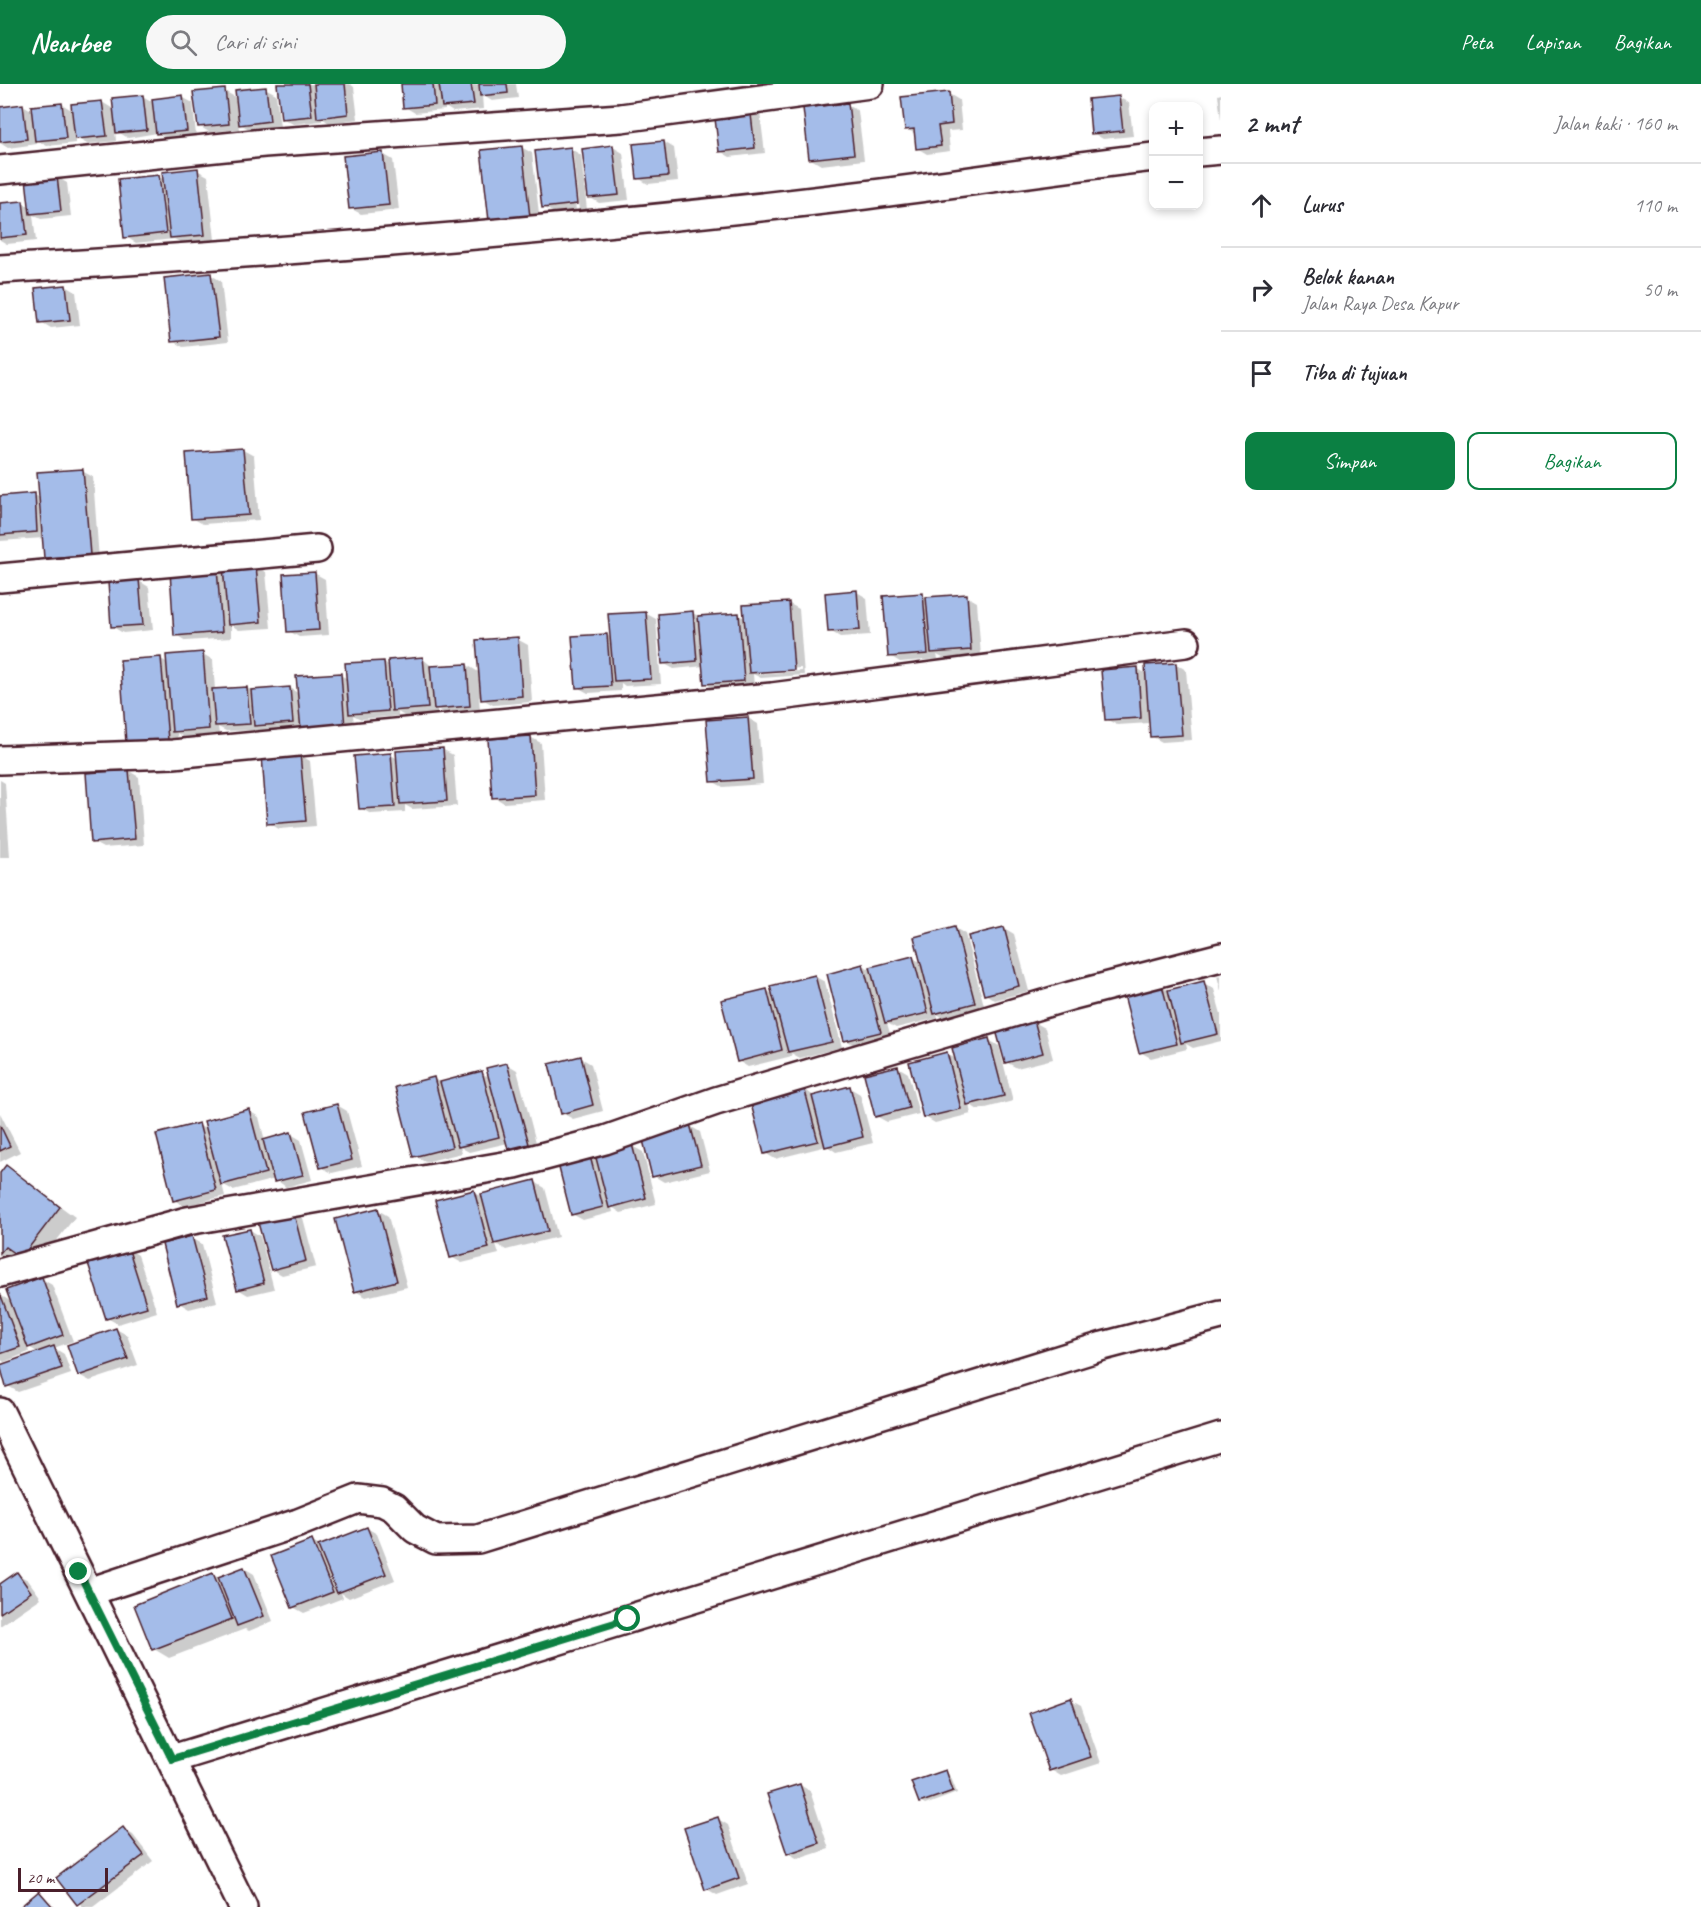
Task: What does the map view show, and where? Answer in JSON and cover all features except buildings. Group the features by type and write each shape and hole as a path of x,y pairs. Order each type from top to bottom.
{"street":[{"path":"0,170 264,143 621,118 870,84"},
{"path":"1203,152 1221,150"},
{"path":"0,269 267,253 591,223 863,195 1149,158"},
{"path":"0,578 317,549"},
{"path":"0,760 173,754 772,698 1186,643"},
{"path":"0,1273 187,1221 515,1164 605,1140 716,1101 1070,996 1221,957"},
{"path":"89,1592 298,1523 358,1499 382,1502 394,1508 416,1529 436,1540 478,1539 1103,1346 1221,1315"},
{"path":"0,1412 243,1907"},
{"path":"172,1759 1221,1437"}],"route":[{"path":"79,1572 172,1759 628,1619"}]}
